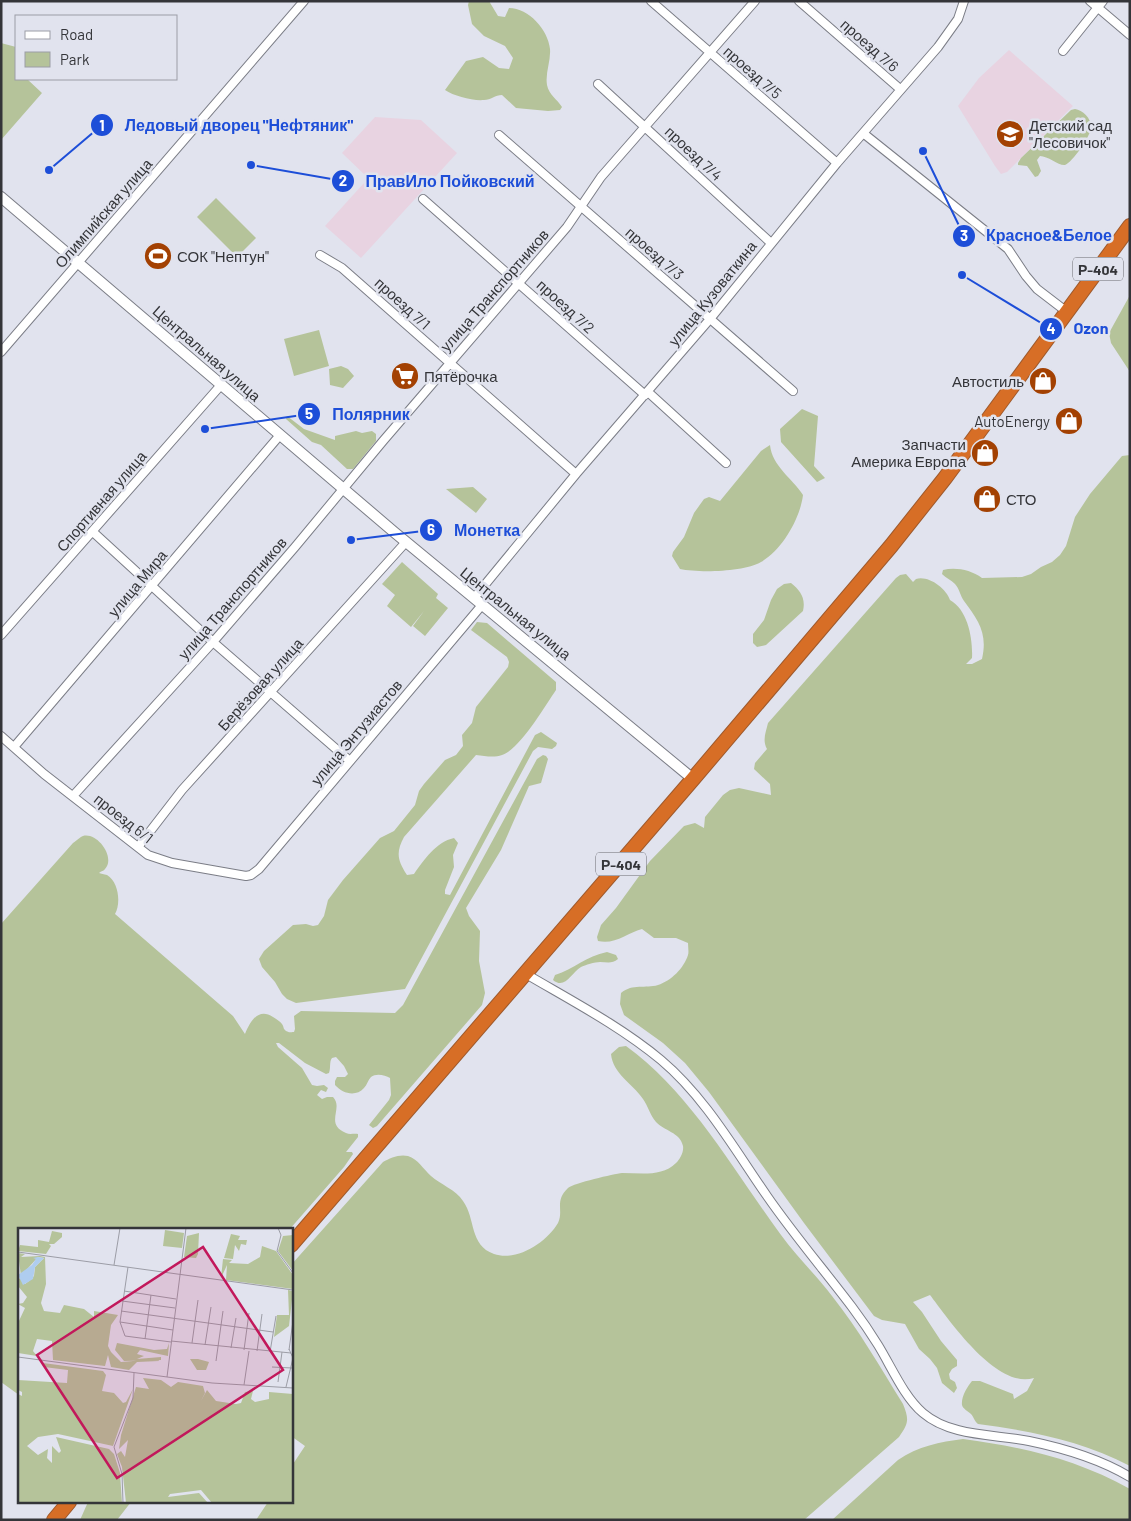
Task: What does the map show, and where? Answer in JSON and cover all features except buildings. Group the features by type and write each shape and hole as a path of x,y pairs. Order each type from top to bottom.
{"highway":[{"name":"Р-404","path":"292,1244 693,779 920,510 1130,226"},
{"path":"54,1520 67,1504"}],"street":[{"name":"Олимпийская улица","path":"1,352 304,1"},
{"name":"проезд 7/5","path":"651,1 837,164"},
{"name":"улица Транспортников","path":"73,796 213,642 520,283 581,207 601,177 755,1"},
{"name":"проезд 7/6","path":"799,1 900,89"},
{"path":"956,1 963,4"},
{"path":"1090,1 1100,4 1130,35"},
{"name":"улица Кузоваткина","path":"478,601 576,474 710,319 863,132 950,31 958,20 963,4"},
{"path":"1063,51 1100,4"},
{"name":"проезд 7/4","path":"598,84 771,243"},
{"path":"863,132 1008,249 1030,282 1047,298 1067,312"},
{"name":"проезд 7/3","path":"499,135 793,391"},
{"name":"Центральная улица","path":"1,197 406,542 693,779"},
{"name":"проезд 7/2","path":"423,199 726,463"},
{"name":"проезд 7/1","path":"320,256 342,268 576,474"},
{"name":"Спортивная улица","path":"1,635 221,385"},
{"name":"улица Мира","path":"14,747 280,435"},
{"path":"93,532 213,642 350,761"},
{"name":"Берёзовая улица","path":"138,847 182,790 406,542"},
{"name":"улица Энтузиастов","path":"251,876 350,761 478,601"},
{"name":"проезд 6/1","path":"1,736 148,855 163,860 251,876"},
{"path":"526,974 638,1043 662,1061 684,1082 708,1111 784,1220 853,1308 876,1342 896,1377 922,1412 934,1422 948,1427 1063,1449 1130,1477"}],"shaded area":[{"name":"Детский сад \"Лесовичок\"","path":"1009,50 1073,106 1007,172 1001,174 958,106 979,78"},
{"path":"375,117 421,120 457,153 361,258 325,226 364,183 366,176 342,153"}],"green space":[{"path":"469,1 489,1 498,16 505,17 509,8 524,12 536,21 546,35 550,49 547,85 551,94 562,107 560,110 548,111 516,108 502,95 486,100 474,100 445,90 466,61 483,57 499,68 509,69 513,58 505,46 484,36 472,24 468,5"},
{"path":"1,43 15,47 15,80 28,80 42,93 1,140"},
{"path":"1075,109 1086,115 1090,121 1091,128 1085,142 1068,163 1063,165 1040,156 1037,160 1041,171 1035,177 1027,166 1018,165 1021,158 1071,110"},
{"path":"216,198 256,238 237,257 197,217"},
{"path":"1130,295 1130,372 1111,343 1109,333"},
{"path":"319,330 329,366 294,376 284,339"},
{"path":"341,366 348,369 354,376 343,388 330,385 329,369"},
{"path":"802,409 818,416 814,466 825,478 817,482 781,442 780,429"},
{"path":"287,416 304,429 335,440 335,436 356,431 362,433 372,431 376,434 376,441 353,469 347,469 321,445 312,442 286,419"},
{"path":"770,445 778,466 803,495 794,524 783,542 769,557 744,568 709,571 680,569 672,556 673,552 684,537 694,513 704,499 709,497 720,501 761,451"},
{"path":"1130,455 1130,1466 1112,1457 1056,1438 978,1424 962,1405 963,1395 972,1381 980,1381 1013,1394 1014,1399 1027,1391 1034,1378 1020,1379 1005,1374 990,1364 975,1350 930,1295 913,1302 957,1360 957,1366 949,1374 950,1379 955,1382 957,1388 954,1393 942,1383 937,1368 919,1349 905,1324 882,1320 874,1316 709,1092 685,1063 663,1043 624,1015 620,1004 621,993 630,988 658,985 672,977 686,960 688,943 676,938 654,938 642,929 610,941 598,941 597,937 601,925 616,908 650,861 684,826 695,823 704,828 705,817 723,795 730,790 739,788 771,795 770,784 754,769 755,763 767,749 765,733 768,723 896,578 906,574 913,582 921,578 941,587 961,611 968,626 972,642 972,658 966,664 972,664 982,659 984,642 980,627 956,586 942,574 943,570 963,570 982,578 1022,577 1052,562 1066,546 1075,517 1090,494 1122,456"},
{"path":"473,487 487,499 476,513 446,489"},
{"path":"402,562 438,594 436,598 448,608 425,636 413,626 424,611 411,627 387,606 395,595 382,584"},
{"path":"791,583 797,588 804,602 803,611 766,645 757,647 753,643 753,634 764,620 771,600 777,589 784,584"},
{"path":"477,622 487,623 556,682 556,690 532,726 516,745 499,756 476,755 404,837 399,856 401,865 407,875 414,874 436,847 454,838 458,843 453,855 454,867 445,890 445,894 450,895 535,735 541,732 557,743 556,746 552,749 538,747 533,751 405,989 296,1003 287,999 262,967 259,959 264,951 293,925 318,925 324,916 328,900 343,880 380,838 394,831 415,805 419,791 424,784 445,760 456,755 463,746 462,735 472,723 476,707 508,667 507,657 471,630"},
{"path":"543,755 548,759 541,783 529,786 501,850 466,908 469,916 480,931 479,961 485,993 482,1005 377,1126 373,1128 369,1125 389,1100 391,1095 390,1078 375,1075 370,1078 361,1091 357,1093 346,1092 335,1085 337,1077 345,1077 348,1074 336,1057 332,1058 329,1073 326,1074 305,1063 279,1043 276,1043 302,1068 312,1085 324,1085 328,1088 326,1092 321,1090 317,1095 322,1099 333,1097 336,1101 336,1125 348,1134 358,1134 358,1137 346,1152 352,1152 353,1154 344,1167 291,1228 18,1228 18,1394 1,1382 1,924 73,843 82,837 88,836 99,842 107,852 108,864 105,870 99,873 111,878 118,893 118,905 115,914 233,1016 245,1034 255,1017 263,1014 268,1014 278,1020 286,1031 294,1032 294,1016 301,1011 395,1013 403,1005 537,759"},
{"path":"607,952 616,955 618,959 612,962 598,962 583,966 561,983 553,980 555,975 593,956"},
{"path":"626,1046 671,1086 710,1134 793,1251 842,1309 903,1404 907,1421 899,1437 804,1520 256,1520 267,1504 292,1504 292,1466 305,1446 292,1437 292,1264 383,1162 395,1157 412,1157 431,1176 456,1194 467,1208 480,1244 486,1250 503,1256 521,1253 547,1237 560,1219 561,1197 568,1188 594,1179 622,1173 651,1173 670,1167 681,1155 683,1146 681,1141 656,1122 639,1093 615,1067 611,1054 619,1047"},
{"path":"963,1439 1028,1450 1069,1462 1110,1479 1130,1489 1130,1520 832,1520 898,1460 906,1455 929,1445"},
{"path":"87,1504 129,1504 117,1520 80,1520"}],"place":[{"name":"Детский сад \"Лесовичок\"","path":"1010,134"},
{"name":"Красное&Белое","path":"923,151"},
{"name":"ПравИло Пойковский","path":"251,165"},
{"name":"Ледовый дворец \"Нефтяник\"","path":"49,170"},
{"name":"СОК \"Нептун\"","path":"158,256"},
{"name":"Ozon","path":"962,275"},
{"name":"Пятёрочка","path":"405,376"},
{"name":"Автостиль","path":"1043,381"},
{"name":"AutoEnergy","path":"1069,421"},
{"name":"Полярник","path":"205,429"},
{"name":"Запчасти Америка Европа","path":"985,453"},
{"name":"СТО","path":"987,499"},
{"name":"Монетка","path":"351,540"}]}
